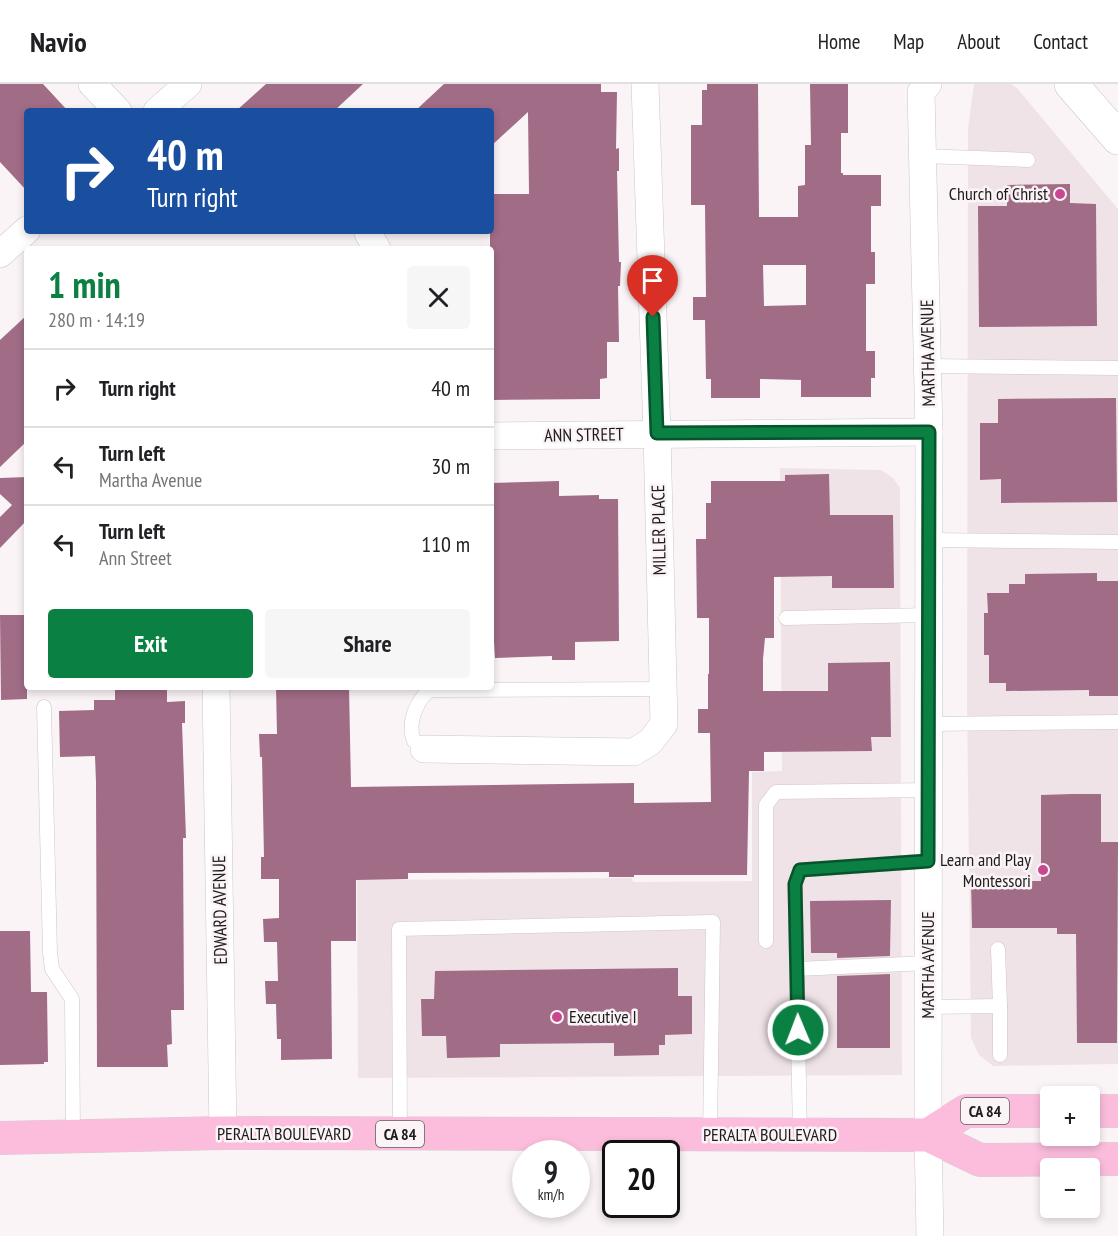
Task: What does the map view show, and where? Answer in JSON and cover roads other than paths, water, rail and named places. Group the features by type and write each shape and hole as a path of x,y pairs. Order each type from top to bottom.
{"main road":[{"path":"1071,84 1118,138"},
{"name":"CA 84","path":"928,1135 966,1112 1040,1111"},
{"path":"1100,1111 1118,1111"},
{"name":"PERALTA BOULEVARD","path":"0,1138 223,1134 928,1135 980,1160 1118,1159"}],"street":[{"path":"92,84 115,108"},
{"path":"160,108 188,84"},
{"name":"MILLER PLACE","path":"424,749 634,752 650,742 664,724 645,84"},
{"name":"MARTHA AVENUE","path":"928,84 921,92 929,432 928,1135 930,1236"},
{"path":"0,254 24,234"},
{"name":"ANN STREET","path":"494,436 929,432"},
{"name":"EDWARD AVENUE","path":"216,690 223,1134"}],"lane":[{"path":"923,156 1028,160"},
{"path":"928,366 1118,368"},
{"path":"929,540 1118,542"},
{"path":"786,618 929,615"},
{"path":"494,690 663,689"},
{"path":"424,749 414,741 411,723 421,698 429,690"},
{"path":"44,706 50,952 52,969 72,999 73,1137"},
{"path":"929,724 1118,722"},
{"path":"766,941 766,805 776,792 929,790"},
{"path":"800,1135 795,884 800,870 928,861"},
{"path":"400,1134 399,929 713,922 710,1135"},
{"path":"998,949 1000,1054"},
{"path":"797,969 928,963"},
{"path":"928,1007 1000,1006"}],"place":[{"name":"Church of Christ","path":"1060,194"},
{"name":"Learn and Play Montessori","path":"1043,870"},
{"name":"Executive I","path":"557,1017"}]}
